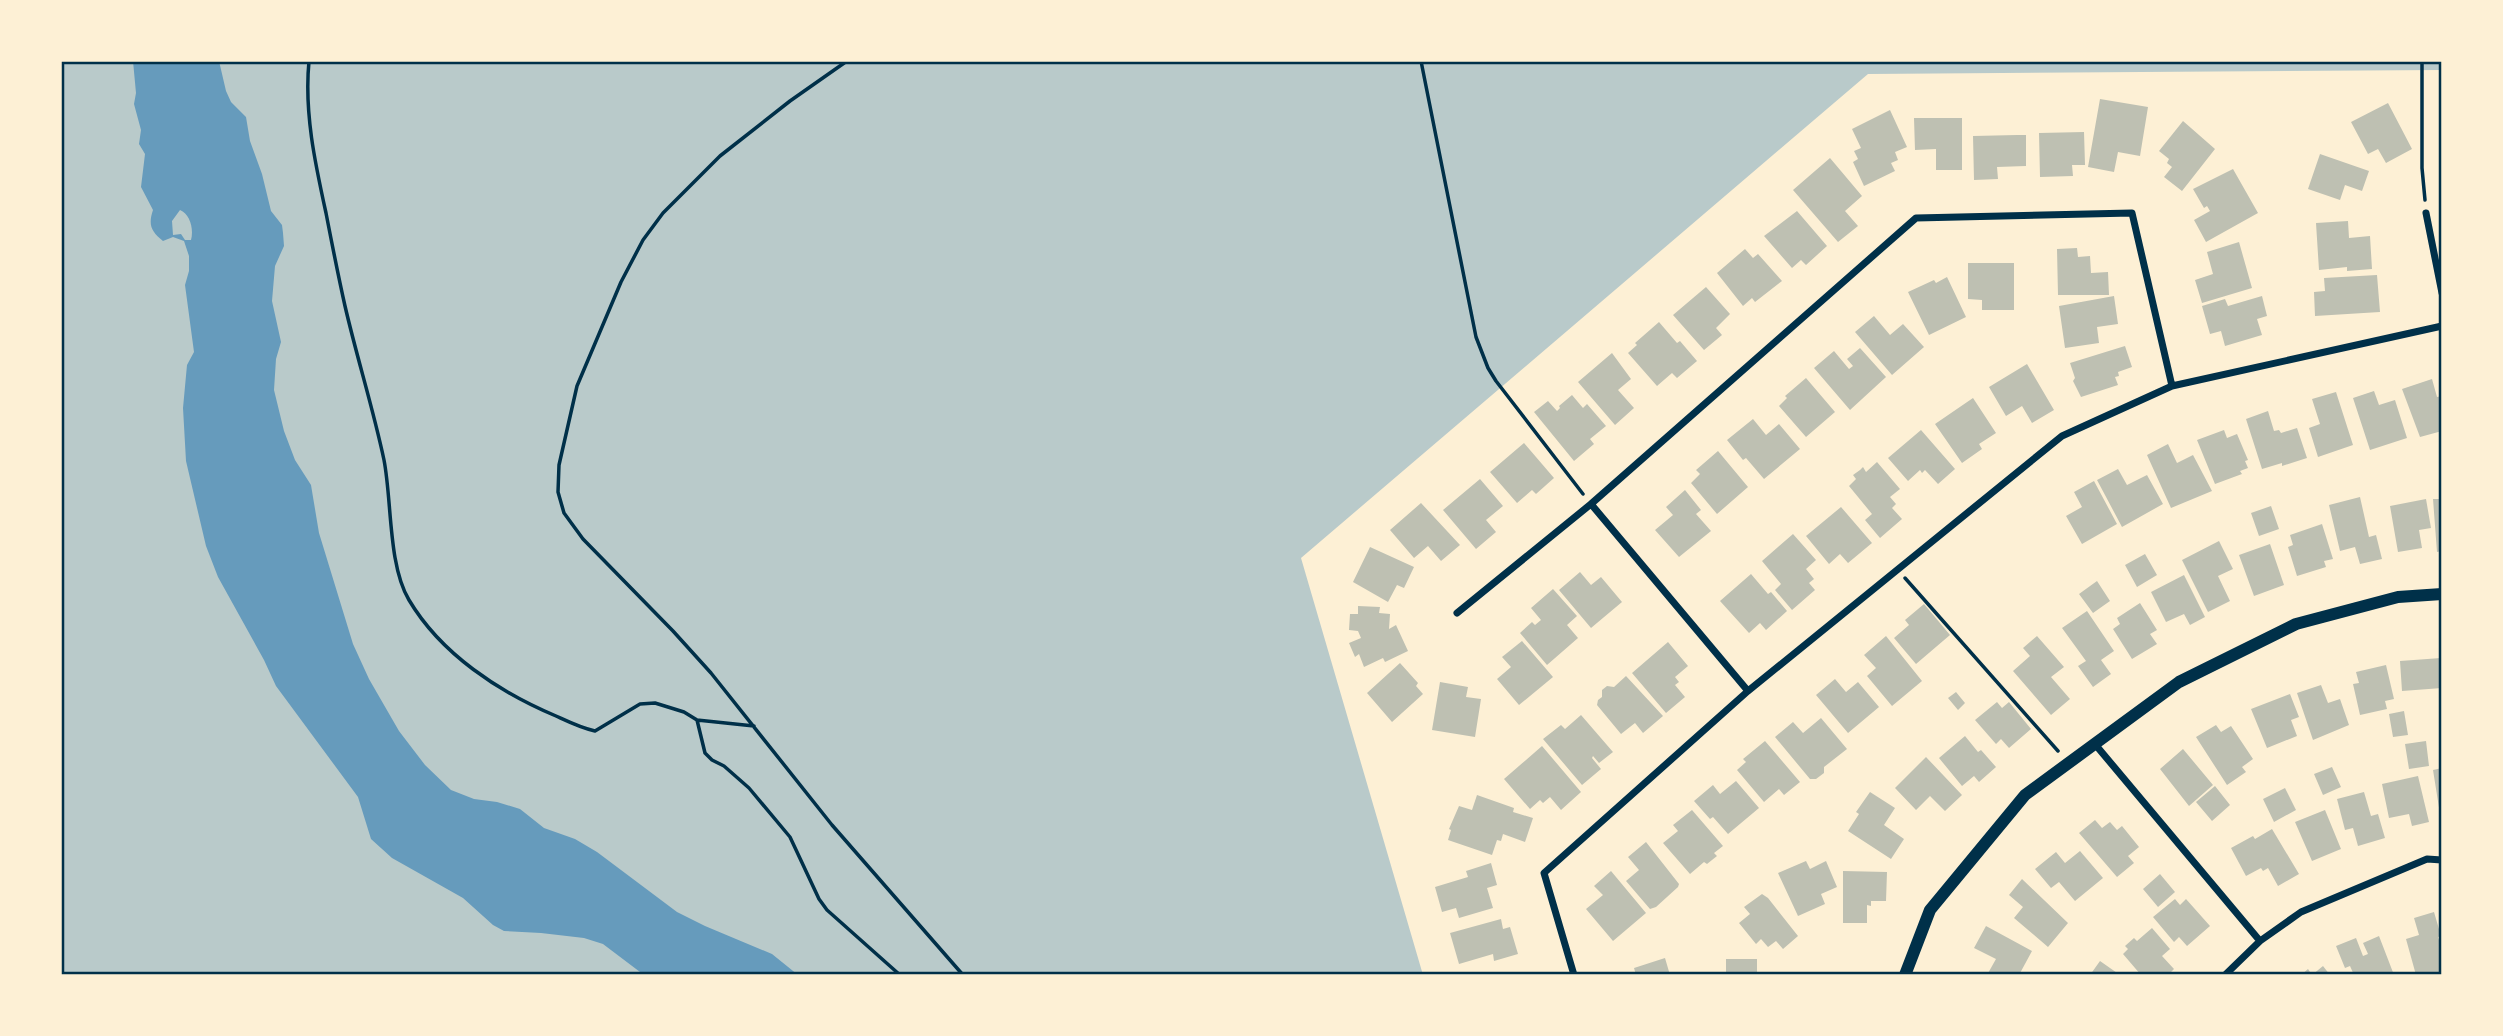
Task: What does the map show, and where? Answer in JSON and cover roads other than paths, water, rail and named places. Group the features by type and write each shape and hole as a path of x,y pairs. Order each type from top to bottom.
{"street":[{"path":"1457,613 1591,504 1916,218 2132,213 2172,386"},
{"path":"2426,213 2442,293"},
{"path":"1574,975 1544,873 1748,691 2062,436 2172,386 2442,326"},
{"path":"1591,504 1748,691"},
{"path":"1905,975 1930,910 2025,795 2179,682 2296,624 2398,597 2442,594"},
{"path":"2094,744 2260,941"},
{"path":"2225,975 2260,941 2301,912 2427,859 2442,860"}],"water":[{"path":"133,61 219,61 231,102 246,117 250,141 271,211 282,225 283,233 284,246 275,266 272,301 281,342 276,359 274,390 284,431 295,460 311,485 319,533 353,644 369,679 399,731 425,765 451,790 474,799 520,809 544,828 575,839 597,852 677,912 772,954 798,975 644,975 603,944 584,938 504,931 493,925 463,898 392,858 371,839 358,797 276,686 218,577 206,546 186,461 183,408 187,365 194,352 185,285 189,256 184,241 173,237 163,241 152,227 153,210 141,187 145,154 139,144 141,130 134,104 136,93","holes":["180,210 190,222 191,240 185,240 181,234 173,235 172,221"]}]}
